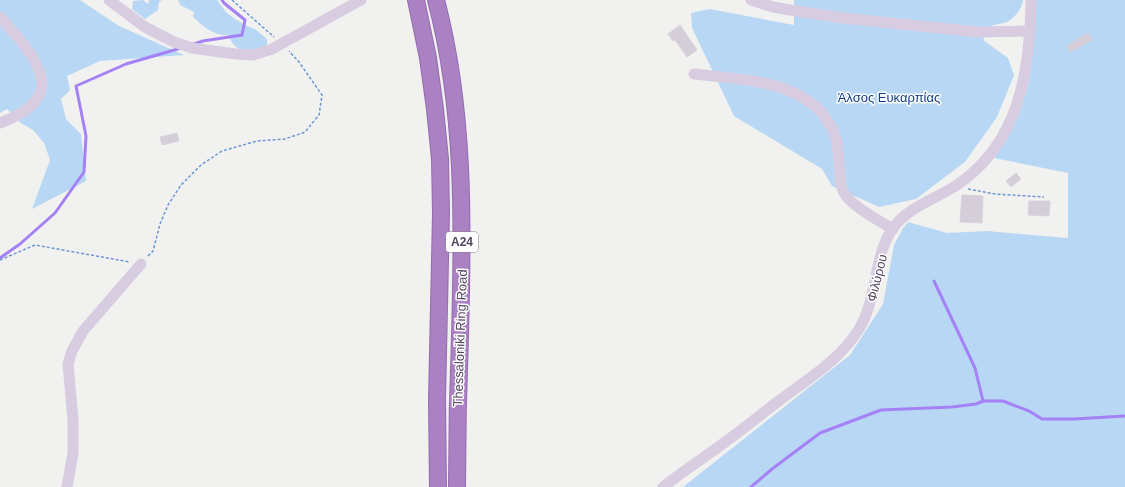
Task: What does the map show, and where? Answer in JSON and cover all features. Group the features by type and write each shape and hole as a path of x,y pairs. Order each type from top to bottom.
{"highway":[{"name":"Thessaloniki Ring Road","path":"416,0 426,44 440,159 441,213 437,400 438,487"},
{"name":"Thessaloniki Ring Road","path":"436,0 452,78 458,126 461,176 462,265 457,487"}],"street":[{"path":"109,0 158,35 174,42 192,48 236,54 262,53 362,0"},
{"path":"751,0 773,7 850,19 978,32 1029,31"},
{"name":"Φιλύρου","path":"663,487 813,376 846,346 859,329 868,310 885,244 893,229 910,212 960,183 976,171 1001,140 1017,105 1024,77 1031,0"},
{"path":"0,17 20,40 37,65 42,83 41,92 38,99 30,107 17,116 0,123"},
{"path":"694,74 750,80 779,87 790,90 811,104 825,117 832,129 839,155 841,184 844,194 868,213 893,229"},
{"path":"67,487 73,453 73,420 68,364 72,351 83,331 141,264"}],"path":[{"path":"0,260 35,245 141,264 153,251 160,224 168,205 181,185 201,165 222,151 257,141 285,138 305,132 319,115 322,95 299,62 282,43 232,0"},
{"path":"960,183 966,189 977,191 995,194 1044,197"}],"green space":[{"path":"0,0 80,0 119,26 184,55 100,61 67,76 70,90 61,99 66,119 81,134 86,181 32,209 50,160 44,143 33,130 21,123 7,109 0,113"},
{"path":"143,0 148,4 149,0 162,0 159,2 158,10 145,19 132,9 133,1"},
{"path":"178,0 217,0 226,12 235,19 255,29 267,39 267,45 249,50 236,47 228,35 218,34 205,27 193,17 194,12 180,5"},
{"name":"Άλσος Ευκαρπίας","path":"794,0 1023,0 1020,9 1014,17 1007,22 991,26 983,40 1008,58 1014,75 997,117 965,162 916,199 879,207 832,186 822,169 734,116 692,28 691,13 710,9 794,25"},
{"path":"1036,0 1125,0 1125,487 683,487 850,355 883,304 894,245 908,222 947,233 987,231 1068,238 1068,173 994,158 1016,121 1023,102 1032,63"}],"building":[{"path":"680,25 697,50 687,57 675,40 673,41 668,34"},
{"path":"1088,33 1092,40 1070,52 1067,46"},
{"path":"177,133 179,141 162,145 160,137"},
{"path":"1016,173 1021,179 1011,187 1006,181"},
{"path":"962,195 983,196 982,223 960,222"},
{"path":"1029,201 1050,201 1049,216 1028,215"}],"waterway":[{"path":"194,44 203,41 242,35 245,20 222,0"},
{"path":"0,258 20,244 55,213 84,172 86,136 76,86 126,64 181,48"},
{"path":"934,281 975,368 983,401"},
{"path":"751,487 772,469 820,433 881,410 952,407 976,404 983,401 1003,401 1029,411 1042,419 1125,416"}]}
